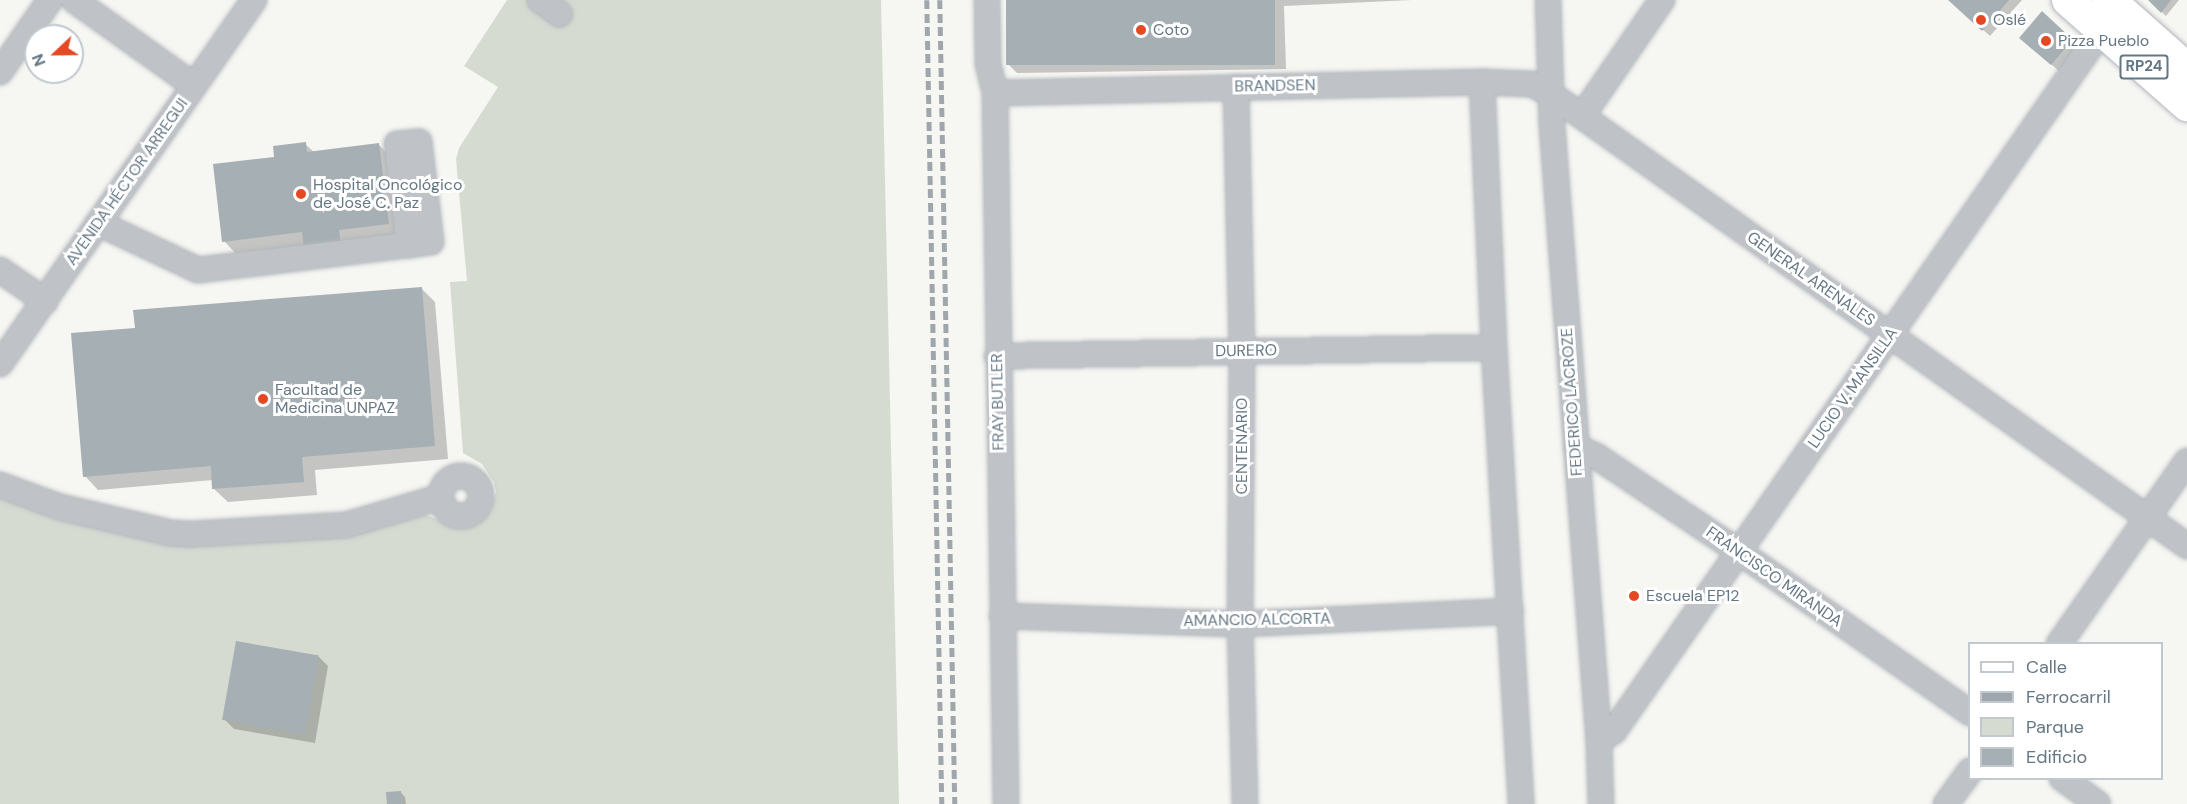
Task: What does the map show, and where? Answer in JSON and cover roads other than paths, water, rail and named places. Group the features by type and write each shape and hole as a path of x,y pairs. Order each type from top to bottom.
{"main road":[{"name":"RP24","path":"2068,0 2112,9 2187,69"},
{"name":"RP24","path":"2112,9 2187,105"}],"street":[{"path":"0,72 50,0"},
{"path":"74,0 193,85"},
{"name":"AVENIDA HÉCTOR ARREGUI","path":"0,364 254,0"},
{"path":"540,0 560,14"},
{"name":"FRAY BUTLER","path":"987,0 988,64 995,93 997,356 1006,804"},
{"name":"FEDERICO LACROZE","path":"1548,0 1552,125 1599,741 1601,804"},
{"path":"1582,116 1662,0"},
{"name":"LUCIO V. MANSILLA","path":"1599,741 1614,731 1890,335 2112,9"},
{"path":"1482,82 1494,347 1521,804"},
{"name":"BRANDSEN","path":"995,93 1482,82 1532,84 1552,95"},
{"name":"CENTENARIO","path":"1236,87 1242,351 1240,624 1245,804"},
{"name":"GENERAL ARENALES","path":"1552,95 2187,546"},
{"path":"98,223 198,270 409,245"},
{"path":"0,270 45,301"},
{"name":"DURERO","path":"997,356 1494,347"},
{"name":"FRANCISCO MIRANDA","path":"1576,447 1596,456 1738,551 1968,712"},
{"path":"2061,642 2187,461"},
{"path":"0,485 60,507 171,533 193,534 346,525 441,497"},
{"name":"AMANCIO ALCORTA","path":"1002,616 1240,624 1511,610"},
{"path":"1946,804 1968,774"},
{"path":"2065,780 2098,804"}],"railway":[{"path":"927,0 942,804"},
{"path":"940,0 955,804"}],"place":[{"name":"Oslé","path":"1981,20"},
{"name":"Coto","path":"1141,30"},
{"name":"Pizza Pueblo","path":"2046,41"},
{"name":"Hospital Oncológico de José C. Paz","path":"301,194"},
{"name":"Facultad de Medicina UNPAZ","path":"263,399"},
{"name":"Escuela EP12","path":"1634,596"}]}
